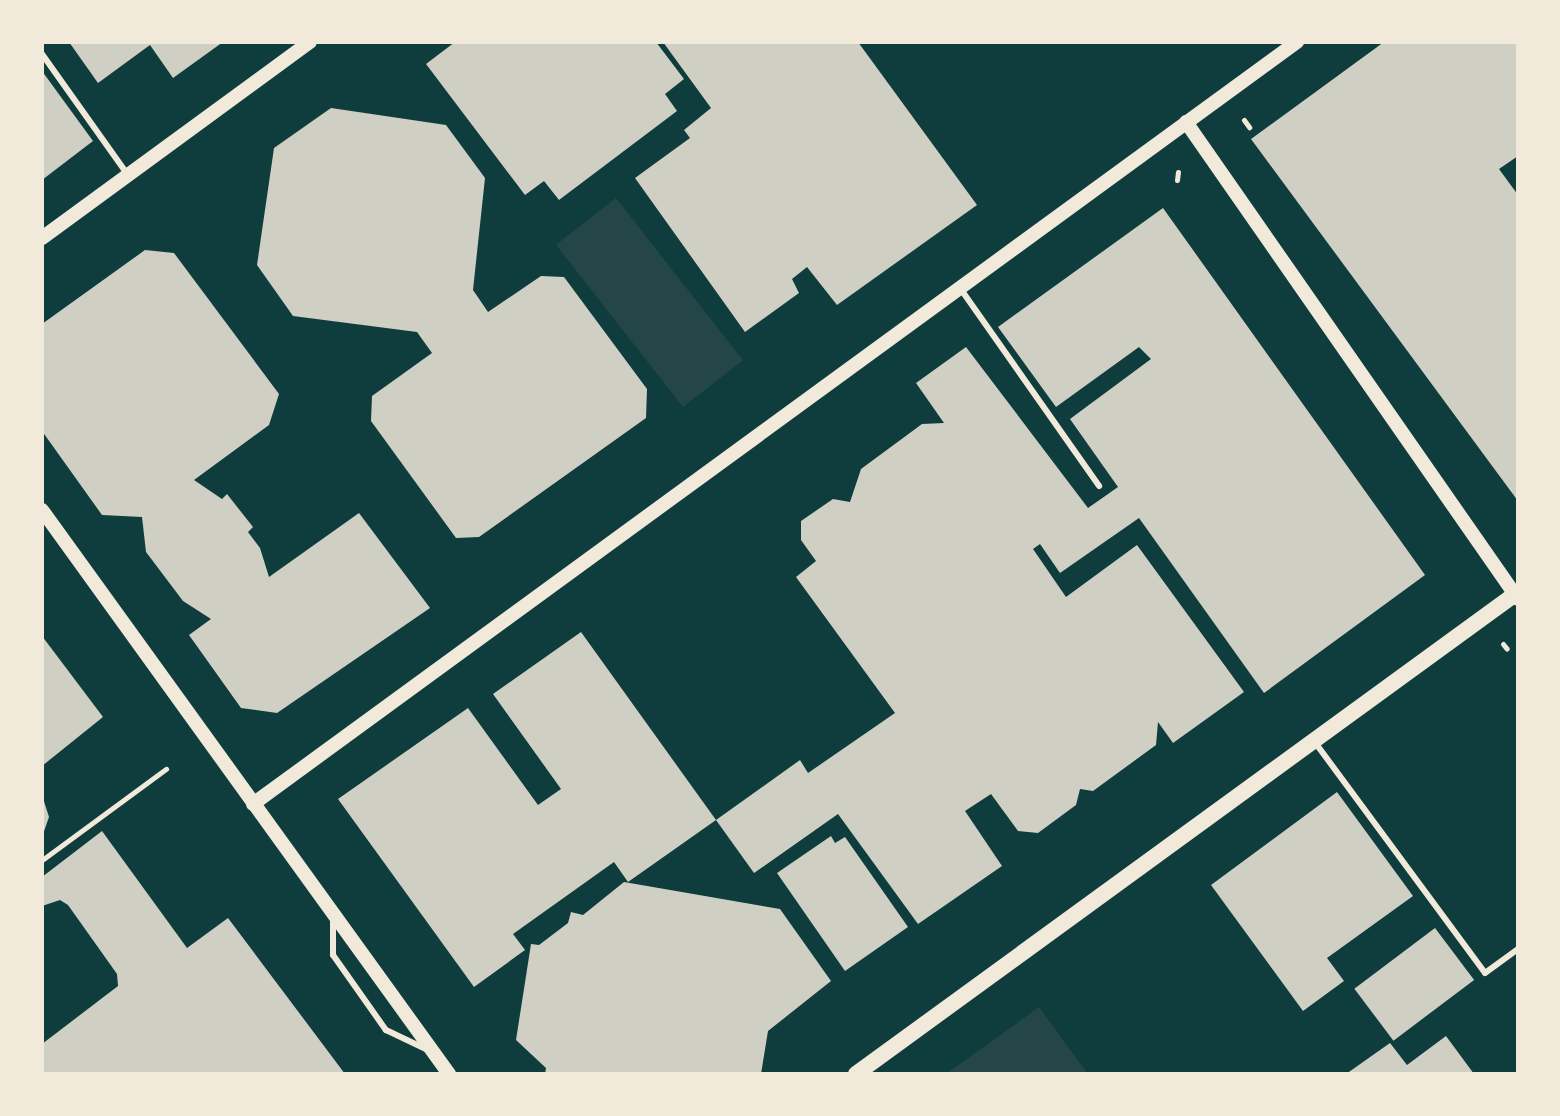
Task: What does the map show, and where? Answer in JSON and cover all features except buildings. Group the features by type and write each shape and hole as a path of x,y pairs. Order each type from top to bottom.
{"main road":[{"path":"856,1074 1517,595"}],"street":[{"path":"42,238 310,42"},
{"path":"253,804 1297,42"},
{"path":"1186,122 1517,595"},
{"path":"42,510 449,1074"}],"lane":[{"path":"42,54 128,175"},
{"path":"960,288 1099,486"},
{"path":"1314,741 1485,973 1518,949"},
{"path":"333,914 333,955 386,1030 434,1053"}],"path":[{"path":"1244,120 1249,127"},
{"path":"1177,180 1178,172"},
{"path":"42,860 166,769"}],"shaded area":[{"path":"616,198 743,360 683,407 556,245"},
{"path":"1039,1007 1088,1074 946,1074"}]}
